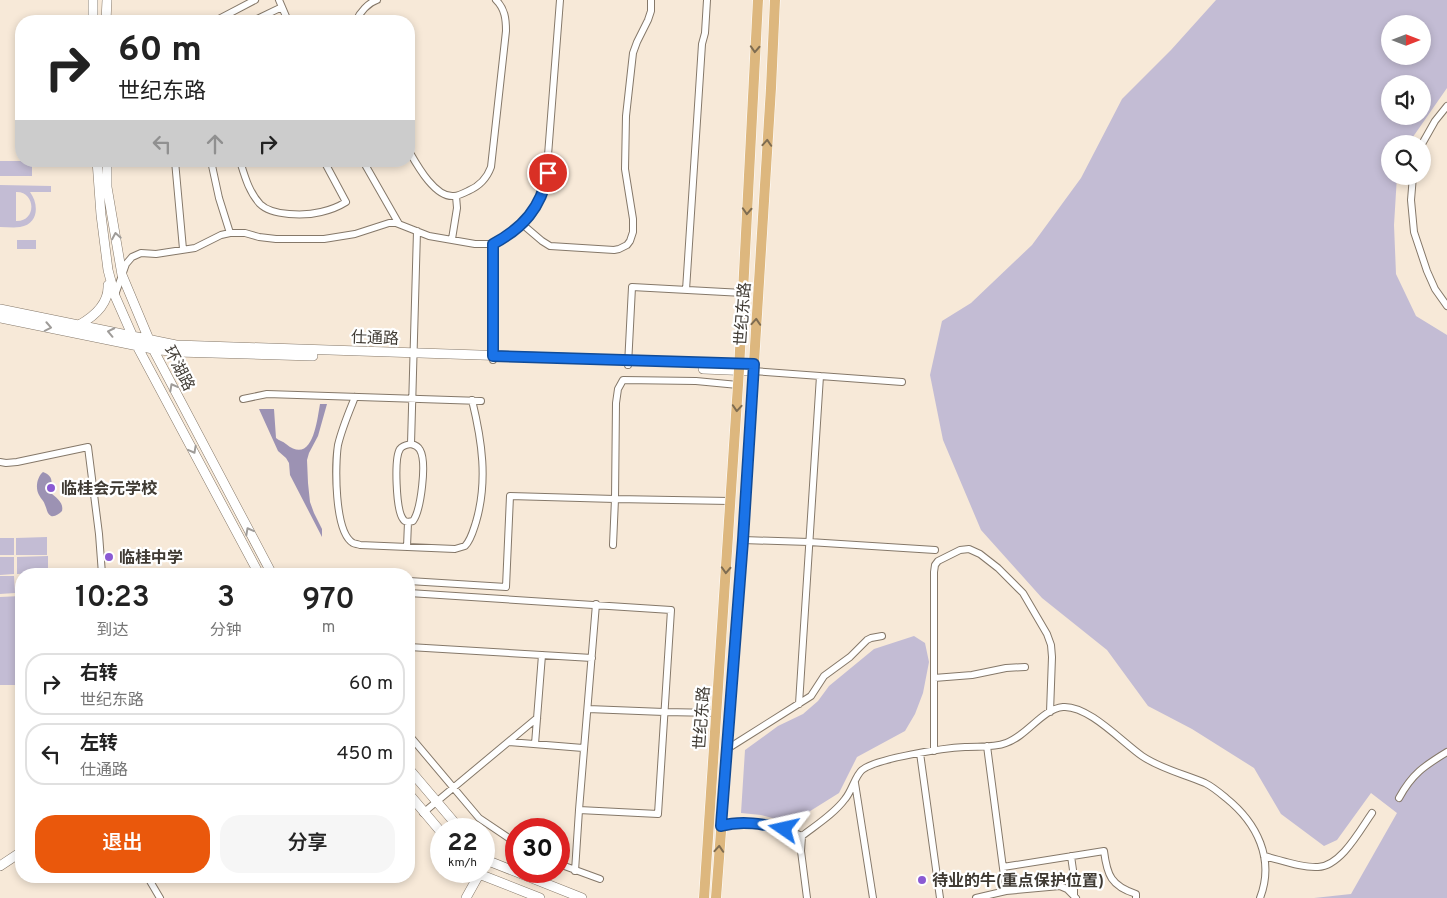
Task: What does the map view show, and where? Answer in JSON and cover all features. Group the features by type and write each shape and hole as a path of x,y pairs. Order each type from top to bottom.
{"main road":[{"path":"93,0 93,15"},
{"path":"106,15 107,0"},
{"name":"世纪东路","path":"704,898 740,367 758,0"},
{"name":"世纪东路","path":"716,898 743,540 775,0"},
{"name":"环湖路","path":"97,167 108,270 114,296 137,346 256,568"},
{"name":"环湖路","path":"107,167 107,187 122,275 152,345 270,568"},
{"path":"79,325 104,305 109,294 108,270"},
{"name":"仕通路","path":"0,309 133,337 152,345 187,352 493,358 753,368"},
{"name":"仕通路","path":"0,318 137,346 152,345"},
{"path":"415,776 451,818"},
{"path":"415,802 430,820"},
{"path":"0,866 15,856"},
{"path":"495,864 582,898"},
{"path":"495,879 540,898"},
{"path":"466,898 474,883"}],"street":[{"path":"226,15 255,0"},
{"path":"359,15 366,7 377,0"},
{"path":"415,161 438,190 448,196 456,196 472,189 484,181 492,167 506,31 504,9 496,0"},
{"path":"114,296 126,264 132,257 141,253 156,254 195,248 221,235 230,233 245,233 259,238 324,239 355,234 389,223 399,224 429,236 475,244 493,244 522,224 533,213 546,181 560,0"},
{"path":"522,224 550,246 614,250 624,247 630,242 634,227 625,169 626,116 633,53 648,20 651,11 651,0"},
{"path":"686,290 702,44 705,33 707,0"},
{"path":"262,15 281,3 286,15"},
{"path":"1427,135 1447,106"},
{"path":"176,167 184,249"},
{"path":"212,167 219,198 230,233"},
{"path":"242,167 253,195 262,205 270,211 293,214 319,213 334,209 346,202 327,167"},
{"path":"366,167 399,224"},
{"path":"1412,185 1411,200 1414,232 1434,289 1447,306"},
{"path":"452,239 457,208 456,196"},
{"path":"410,444 417,231"},
{"path":"493,244 493,358"},
{"path":"628,362 632,287 743,293"},
{"path":"753,368 820,376 902,382"},
{"path":"799,704 820,376"},
{"path":"613,545 616,403 618,389 624,380 738,385"},
{"path":"243,399 267,394 481,400"},
{"path":"355,397 342,430 337,455 336,482 342,525 348,539 355,544 407,547 460,548 466,545 472,536 479,508 483,471 481,442 472,400"},
{"path":"410,444 417,446 422,452 423,475 416,518 408,522 402,518 396,474 399,452 404,445 410,444"},
{"path":"0,462 17,462 88,447 102,568"},
{"path":"415,581 506,587 510,496 730,502"},
{"path":"407,547 408,522"},
{"path":"743,540 935,550"},
{"path":"934,751 934,568 938,561 960,550 969,548 998,568 1023,593 1047,634 1051,645 1052,657 1050,712"},
{"path":"415,593 671,610 658,814 579,810"},
{"path":"575,871 583,748 596,604"},
{"path":"727,749 811,696 824,676 850,657 867,640 882,636"},
{"path":"415,647 592,658"},
{"path":"535,744 542,655"},
{"path":"934,678 972,675 1006,668 1025,667"},
{"path":"808,898 801,851 802,836 844,800 861,771 866,767 920,753 952,748 1003,744 1017,738 1050,712 1067,707 1085,712 1159,765 1217,790 1245,814 1259,839 1264,856 1266,874 1260,898"},
{"path":"588,709 717,712"},
{"path":"423,812 537,718"},
{"path":"415,742 479,818 505,836"},
{"path":"509,742 583,748"},
{"path":"987,746 1006,891"},
{"path":"1399,798 1410,779 1418,771 1447,752"},
{"path":"920,753 940,898"},
{"path":"855,782 874,898"},
{"path":"1264,856 1312,867 1330,864 1341,856 1372,813"},
{"path":"721,826 732,823 765,825 784,829 802,836"},
{"path":"1002,867 1104,851 1106,867 1111,879 1119,887 1136,894 1136,898"},
{"path":"1071,856 1075,897"},
{"path":"570,869 600,879"},
{"path":"150,883 160,898"},
{"path":"976,898 1006,891 1060,886 1067,889 1075,897"}],"shaded area":[{"path":"1216,0 1447,0 1447,88 1431,111 1431,75 1381,75 1381,125 1421,125 1414,135 1381,135 1381,185 1396,185 1394,225 1396,274 1416,316 1447,335 1447,898 1314,898 1351,894 1397,813 1371,793 1337,840 1324,846 1281,814 1254,768 1192,729 1148,706 1107,650 1042,598 981,530 943,440 930,375 942,321 971,303 1032,245 1081,178 1122,99 1171,50"},
{"path":"0,161 15,161 15,167 32,167 32,176 0,176"},
{"path":"0,185 51,186 51,192 30,192 36,208 36,213 31,222 20,227 0,227","holes":["16,192 23,193 30,201 31,212 28,217 16,221"]},
{"path":"17,240 36,240 36,249 17,249"},
{"path":"320,404 327,404 318,436 307,460 310,502 322,529 322,537 290,475 289,463 278,451 259,409 274,409 276,438 295,449 302,449 308,445 312,438"},
{"path":"43,472 51,478 50,492 62,505 62,511 54,516 49,514 38,492 38,480"},
{"path":"47,537 47,555 16,555 16,538"},
{"path":"0,538 14,538 14,555 0,555"},
{"path":"48,556 48,568 17,568 17,557"},
{"path":"0,557 14,557 14,574 0,575"},
{"path":"0,576 14,576 15,593 0,594"},
{"path":"15,596 15,685 0,685 0,597"},
{"path":"914,636 925,643 929,662 923,693 915,714 905,731 857,757 839,793 791,823 761,815 741,813 745,750 778,726 803,714 818,701 829,686 874,649"}],"place":[{"name":"临桂会元学校","path":"51,488"},
{"name":"临桂中学","path":"109,557"},
{"name":"待业的牛(重点保护位置)","path":"922,880"}],"route":[{"path":"548,173 540,199 533,213 515,230 493,244 493,356 754,364 743,540 721,826 732,823 746,823 784,829"}]}
